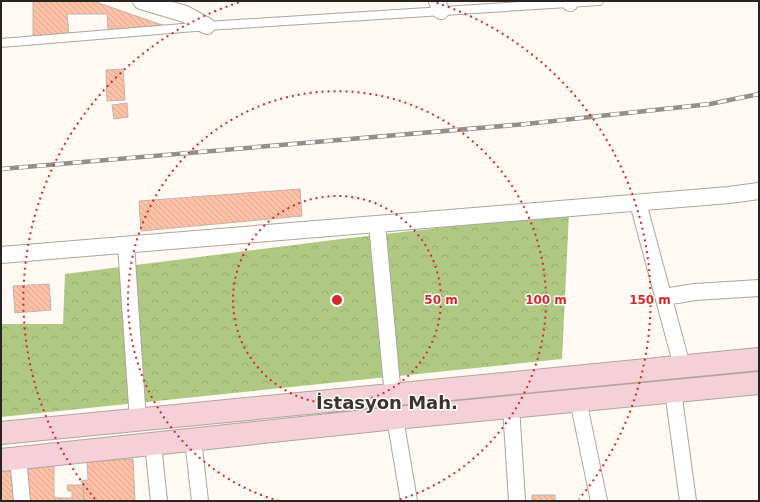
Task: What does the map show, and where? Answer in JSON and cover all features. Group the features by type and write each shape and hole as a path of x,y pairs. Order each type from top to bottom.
{"main road":[{"path":"1,433 759,359"},
{"path":"10,459 395,418 759,383"}],"street":[{"path":"141,1 185,14 207,26"},
{"path":"1,255 638,203 759,191"},
{"path":"638,203 682,366"},
{"path":"377,224 392,395 409,501"},
{"path":"126,245 138,420"},
{"path":"664,297 695,292 759,288"},
{"path":"673,392 688,501"},
{"path":"578,400 599,501"},
{"path":"511,407 517,501"},
{"path":"193,440 200,501"},
{"path":"153,444 159,501"},
{"path":"10,459 22,501"}],"lane":[{"path":"1,43 439,6 599,1"}],"green space":[{"path":"569,213 562,359 1,417 1,324 63,324 65,274 333,240"}],"building":[{"path":"33,1 93,1 165,26 108,30 107,14 67,14 69,35 33,38"},
{"path":"123,69 125,100 107,101 106,70"},
{"path":"127,103 128,117 114,119 112,105"},
{"path":"300,189 302,216 141,231 139,201"},
{"path":"49,284 51,310 15,313 13,286"},
{"path":"133,459 135,501 84,501 83,485 81,481 88,480 87,462"},
{"path":"34,466 54,466 54,497 59,498 59,501 27,501 26,471"},
{"path":"15,470 17,501 1,501 1,471"},
{"path":"67,485 83,485 84,501 59,501 59,498 72,498 72,491 68,491"},
{"path":"532,495 555,495 555,501 532,501"}],"railway":[{"path":"1,169 526,124 710,104 759,94"}],"district":[{"name":"İstasyon Mah.","path":"387,402"}]}
